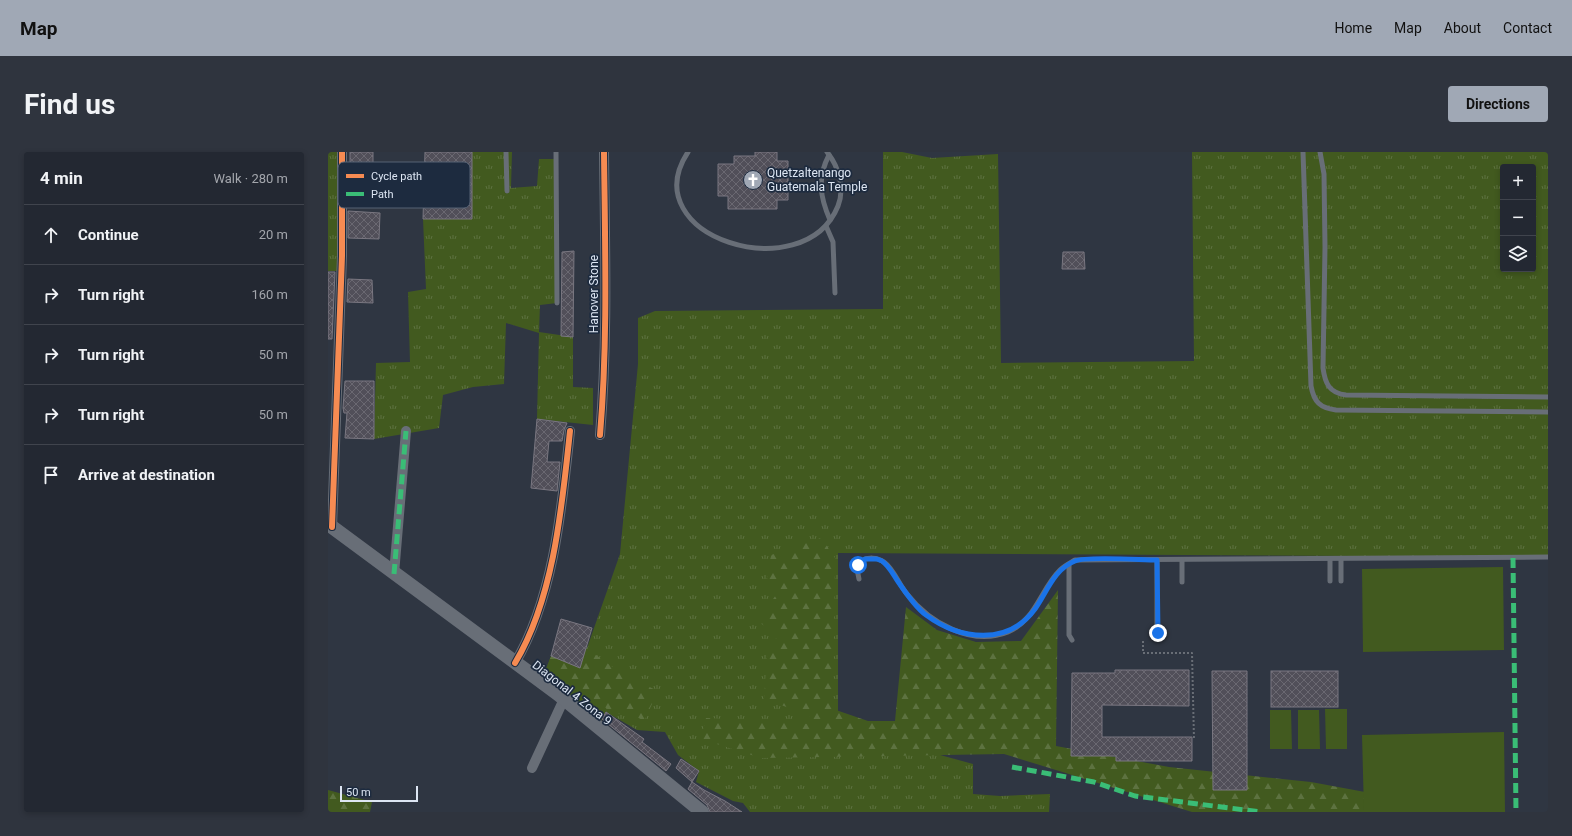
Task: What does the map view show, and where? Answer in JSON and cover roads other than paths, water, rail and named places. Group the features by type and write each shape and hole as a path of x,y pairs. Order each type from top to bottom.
{"main road":[{"name":"Diagonal 4 Zona 9","path":"330,526 564,699 702,812"}],"street":[{"path":"342,152 342,162"},
{"name":"Hanover Stone","path":"600,435 606,312 604,152"},
{"path":"330,526 341,288 342,208"},
{"path":"394,574 406,431"},
{"path":"515,663 528,640 548,573 561,507 570,431"},
{"path":"532,768 564,699"}],"lane":[{"path":"347,152 347,162"},
{"path":"506,152 507,191"},
{"path":"556,152 557,303"},
{"path":"688,152 679,171 678,192 688,216 699,228 713,237 742,247 780,248 794,245 809,238 826,226 840,202 842,188 838,174 828,153"},
{"path":"1303,152 1311,386 1312,394 1318,405 1323,408 1336,410 1548,412"},
{"path":"1320,152 1324,174 1325,240 1323,368 1324,376 1329,389 1346,395 1548,397"},
{"path":"828,153 823,166 820,185 823,204 830,220"},
{"path":"346,208 346,222"},
{"path":"826,226 833,242 835,293"},
{"path":"859,579 857,569 861,561 871,558 882,561 889,568 907,594 925,614 951,629 979,635 994,635 1018,627 1034,610 1060,570 1075,560 1548,558"},
{"path":"1330,559 1330,581"},
{"path":"1341,559 1341,581"},
{"path":"1155,638 1158,633 1157,560"},
{"path":"1182,560 1182,582"},
{"path":"1069,564 1069,635 1072,640"}],"place":[{"name":"Quetzaltenango Guatemala Temple","path":"753,180"}]}
